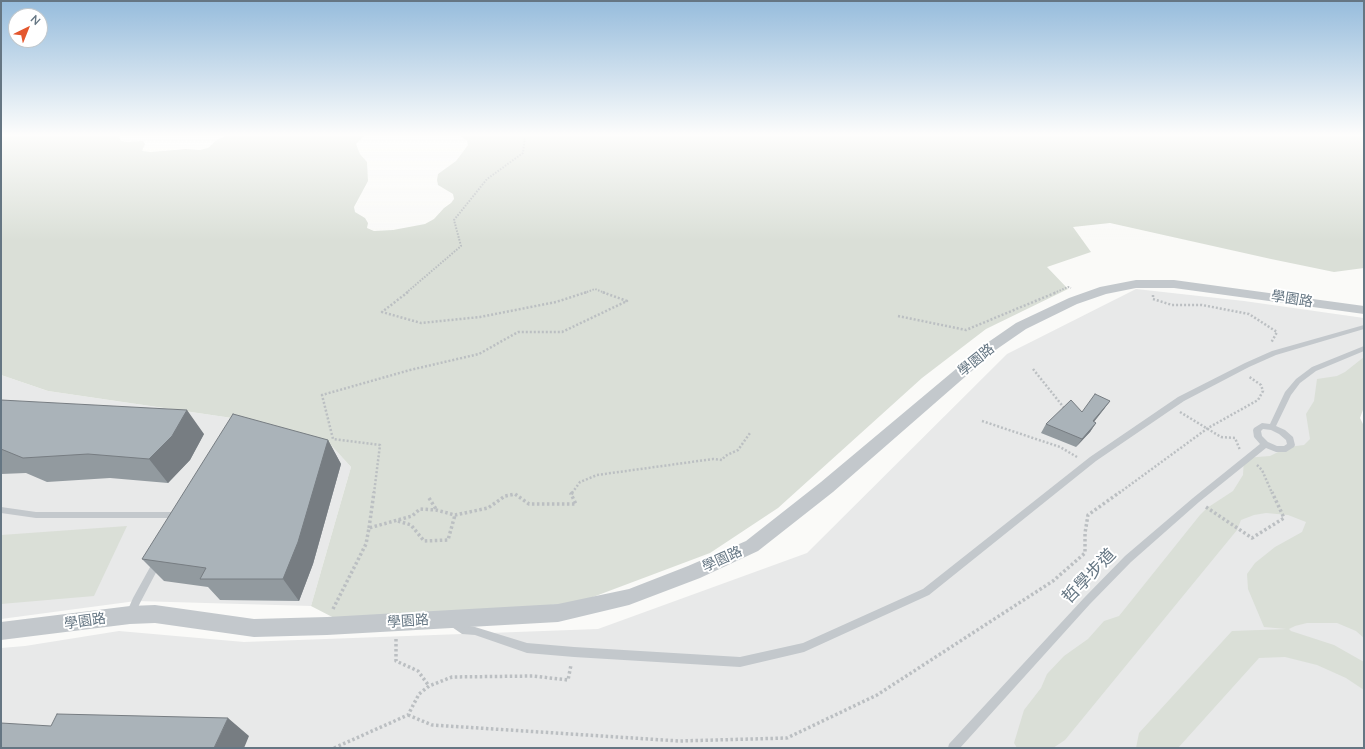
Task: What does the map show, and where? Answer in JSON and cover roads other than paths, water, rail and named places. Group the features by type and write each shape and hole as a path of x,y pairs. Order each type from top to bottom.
{"street":[{"name":"學園路","path":"1,631 130,614 154,614 254,628 327,626 558,613 629,597 694,572 752,546 827,487 992,346 1021,326 1091,294 1136,284 1174,284 1266,295 1364,310"}],"lane":[{"path":"448,618 462,630 475,632 527,648 574,652 740,662 804,647 926,592 1088,464 1170,407 1239,369 1274,353 1364,327"},
{"path":"1272,427 1288,394 1298,381 1314,369 1364,348"},
{"path":"1262,426 1272,427 1286,435 1290,439 1291,445 1286,450 1276,449 1265,444 1258,437 1257,430 1262,426"},
{"name":"哲學步道","path":"953,748 1087,601 1128,559 1196,500 1250,458 1265,444"},
{"path":"1,510 36,514 184,515 180,521"},
{"path":"130,614 162,554"}]}
